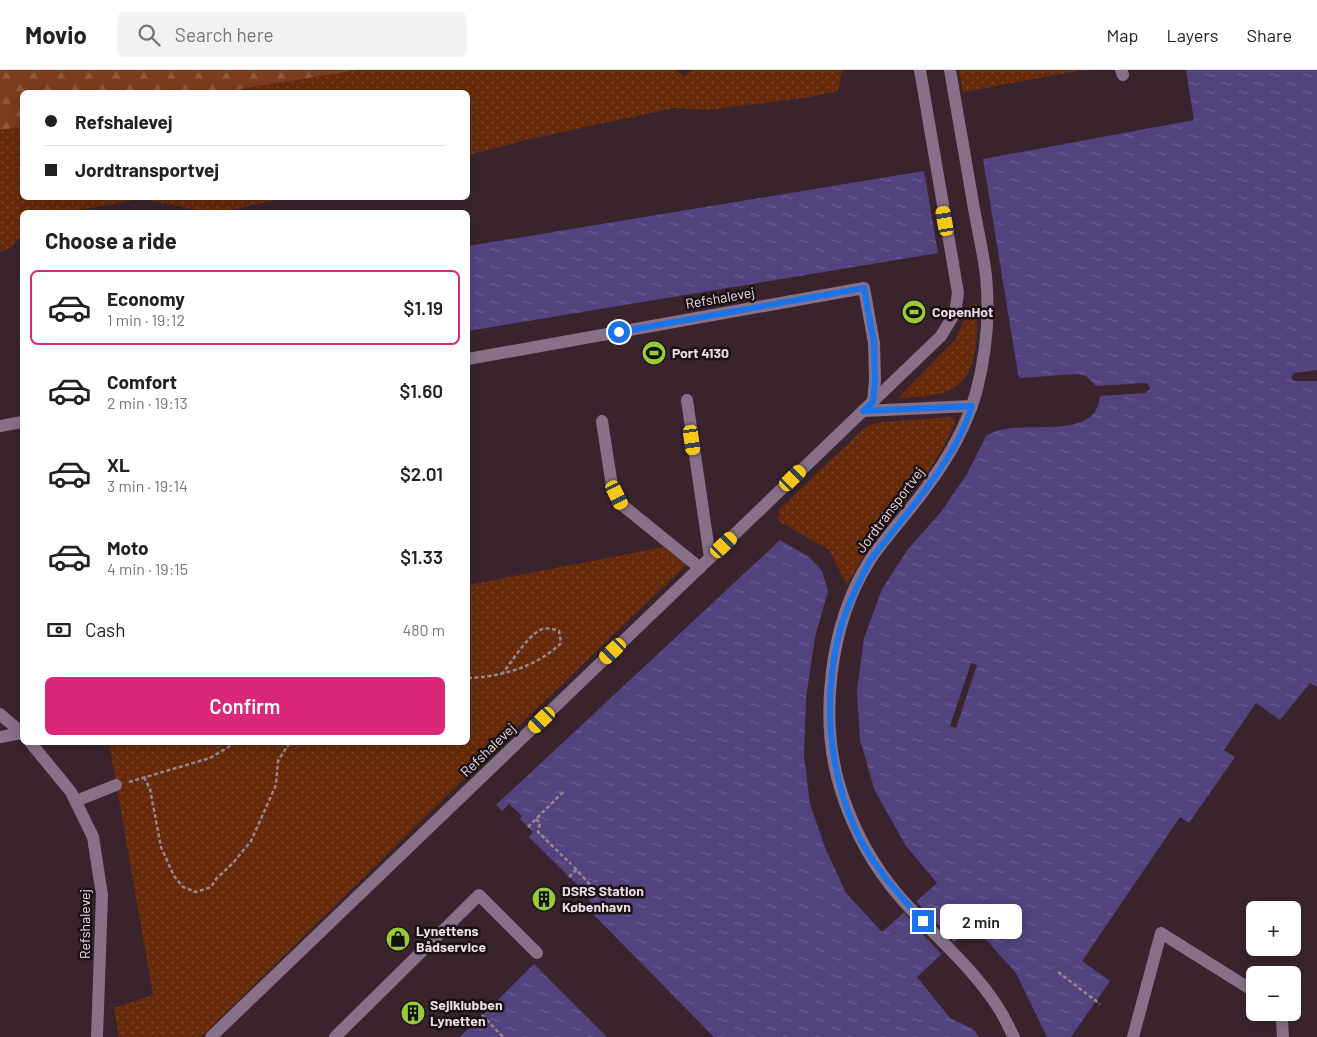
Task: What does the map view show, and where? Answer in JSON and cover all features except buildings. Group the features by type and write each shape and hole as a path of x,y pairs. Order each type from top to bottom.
{"street":[{"name":"Refshalevej","path":"211,1037 941,336 955,313 958,293 920,70"},
{"name":"Jordtransportvej","path":"950,70 986,276 988,317 985,354 972,406 955,443 933,479 870,561 859,582 838,637 831,677 832,750 842,792 858,833 882,873 910,907 982,985 999,1008 1014,1037"},
{"name":"Refshalevej","path":"470,359 864,288 874,343 875,380 873,402"},
{"path":"687,400 710,558"},
{"path":"863,411 972,406"},
{"path":"602,421 612,486 621,504 700,568"},
{"path":"0,426 20,422"},
{"path":"0,714 20,731"},
{"path":"0,736 20,733"},
{"name":"Refshalevej","path":"32,745 71,792 93,837 102,895 97,1037"},
{"path":"76,801 116,786"},
{"path":"335,1037 479,895 537,953"},
{"path":"1133,1037 1161,933 1246,986"},
{"path":"1282,1021 1283,1037"}],"path":[{"path":"470,678 503,672 527,666 551,653 561,643 559,631 552,628 540,630 529,640 503,672"},
{"path":"232,745 210,758 144,778 150,789 161,847 174,876 183,888 196,892 211,887 250,841 276,785 278,761 288,745"},
{"path":"528,827 563,792"},
{"path":"536,819 540,823 538,832 595,890"},
{"path":"569,877 574,867"},
{"path":"1058,972 1100,1004"},
{"path":"482,1015 503,1037"}],"shaded area":[{"path":"357,70 675,70 684,76 693,70 842,70 838,91 811,97 708,110 674,108 530,139 470,154 470,90 236,90"},
{"path":"959,70 1084,70 963,92"},
{"path":"20,127 20,200 136,200 81,210 20,210 20,237 12,247 0,252 0,130"},
{"path":"146,200 277,200 231,210 197,210"},
{"path":"977,304 975,351 968,373 961,382 952,389 939,394 898,398 956,339 970,305"},
{"path":"953,417 955,423 943,448 927,473 877,533 847,585 829,550 778,521 779,510 861,431 872,424"},
{"path":"664,547 686,565 469,774 201,1037 119,1037 114,1008 153,995 109,745 470,745 470,585"}],"green space":[{"path":"0,70 357,70 236,90 20,90 20,127 0,130"}],"water":[{"path":"1186,70 1317,70 1317,370 1294,373 1291,377 1294,381 1317,381 1317,687 1310,683 1280,720 1256,703 1224,750 1235,757 1189,823 1180,817 1082,961 1110,981 1071,1037 1047,1037 1016,973 973,925 917,977 950,1018 973,1029 979,1037 714,1037 593,914 588,895 496,805 780,540 809,557 822,571 828,591 815,637 806,698 804,756 810,804 826,850 846,893 882,932 937,883 906,846 875,791 860,740 857,691 864,638 882,589 908,549 941,512 967,474 986,436 999,430 1070,425 1085,420 1095,411 1100,396 1145,393 1150,389 1148,384 1145,383 1096,386 1086,376 1078,374 1020,378 983,159 1194,120"},
{"path":"924,171 938,253 470,331 470,246"},
{"path":"534,964 607,1037 460,1037"}],"pier":[{"path":"971,663 977,665 956,728 950,726"},
{"path":"509,804 522,816 520,819 533,832 529,837 502,811"},
{"path":"916,901 954,942 941,954 904,913"}],"place":[{"name":"CopenHot","path":"914,312"},
{"name":"Port 4130","path":"654,353"},
{"name":"DSRS Station København","path":"544,899"},
{"name":"Lynettens Bådservice","path":"398,939"},
{"name":"Sejlklubben Lynetten","path":"413,1013"}],"route":[{"path":"619,332 864,288 874,343 875,380 873,402 863,411 972,406 955,443 928,486 870,561 856,588 838,637 831,677 832,750 842,792 858,833 882,873 899,896 923,921"}]}
